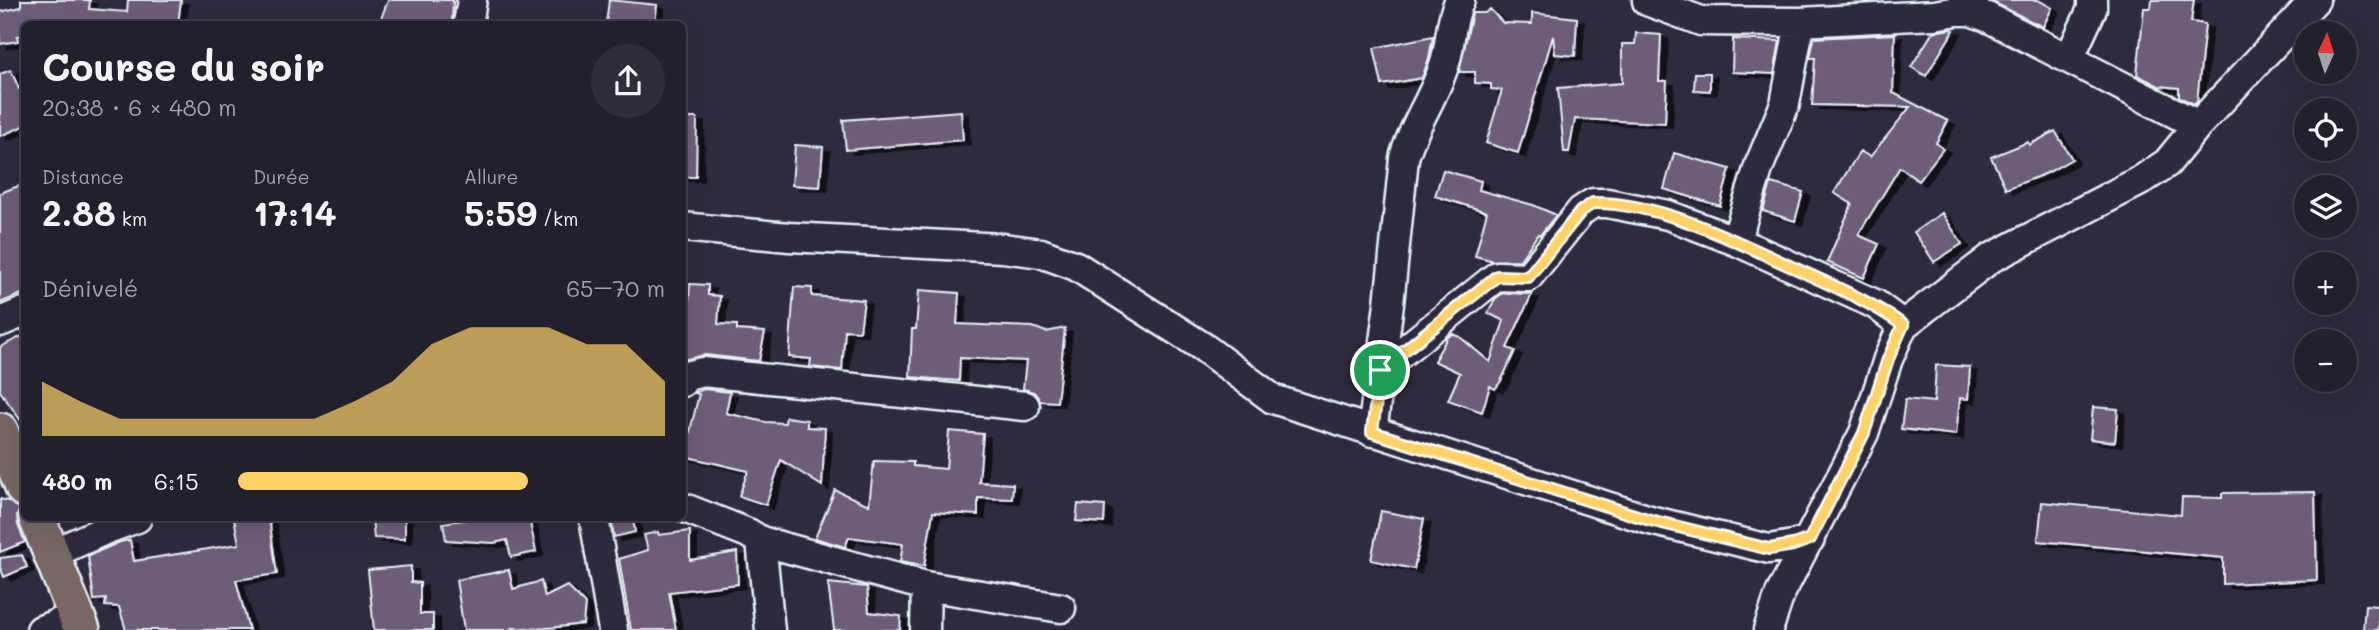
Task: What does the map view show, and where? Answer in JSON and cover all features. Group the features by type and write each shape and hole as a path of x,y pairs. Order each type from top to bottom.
{"main road":[{"path":"0,431 15,482"},
{"path":"38,521 80,623"}],"street":[{"path":"468,21 472,0"},
{"path":"1372,432 1404,158 1408,143 1445,63 1460,0"},
{"path":"1642,0 1701,21 1800,22 1970,11 1987,17 2198,125"},
{"path":"2069,59 2092,9 2092,0"},
{"path":"1768,630 1780,593 1864,433 1888,359 1903,325 1992,258 2140,181 2167,163 2198,125 2315,0"},
{"path":"1735,241 1759,166 1785,104 1800,22"},
{"path":"1380,370 1497,276 1528,277 1581,211 1593,203 1607,203 1668,215 1735,241 1875,304 1903,325"},
{"path":"686,227 789,237 1003,247 1041,253 1076,265 1203,347 1273,399 1650,520 1769,549 1810,539"},
{"path":"0,322 21,313"},
{"path":"686,376 703,372 1025,406"},
{"path":"686,509 748,533 761,541 926,586 1061,608"},
{"path":"52,554 129,521"},
{"path":"594,521 612,630"},
{"path":"761,541 770,630"},
{"path":"1769,549 1780,593"},
{"path":"925,630 926,586"},
{"path":"41,630 80,623"}],"building":[{"path":"21,0 90,0 89,9 127,12 128,0 181,0 178,21 21,21 21,35 17,36 18,41 0,44 0,12 21,7"},
{"path":"388,0 453,0 452,21 380,21"},
{"path":"609,0 657,5 655,21 606,21"},
{"path":"1989,0 2038,0 2052,8 2043,27"},
{"path":"2152,0 2194,0 2191,22 2205,24 2197,102 2194,104 2179,97 2179,88 2159,86 2137,75 2144,8 2151,8"},
{"path":"1490,9 1503,23 1532,24 1532,13 1577,18 1575,56 1555,54 1553,36 1518,153 1486,143 1502,90 1491,89 1491,84 1475,83 1475,72 1459,72 1472,13 1485,13"},
{"path":"1954,30 1926,76 1911,67 1933,32"},
{"path":"1636,33 1661,35 1659,81 1667,81 1665,123 1575,119 1569,152 1564,152 1558,88 1622,83 1622,44 1635,44"},
{"path":"1895,34 1893,93 1948,121 1936,143 1943,149 1918,181 1900,167 1858,235 1879,244 1864,278 1827,262 1852,204 1834,193 1860,151 1870,157 1910,107 1812,105 1815,58 1810,58 1814,38"},
{"path":"1433,36 1422,78 1382,85 1374,48"},
{"path":"1733,39 1780,41 1774,74 1732,72"},
{"path":"11,70 19,89 21,88 21,127 0,136 0,74"},
{"path":"1695,73 1710,73 1710,91 1694,90"},
{"path":"961,111 963,140 846,150 843,120"},
{"path":"686,118 697,118 696,177 686,177"},
{"path":"2055,131 2072,159 2047,173 2006,189 1991,157 2028,142 2029,145"},
{"path":"795,145 823,147 820,187 792,185"},
{"path":"1674,153 1730,169 1720,206 1664,189"},
{"path":"1443,170 1481,181 1479,190 1533,205 1556,215 1540,235 1538,234 1520,260 1494,261 1475,256 1487,212 1435,196"},
{"path":"1771,183 1803,192 1795,221 1763,211"},
{"path":"21,185 21,294 0,303 0,193"},
{"path":"1942,213 1962,244 1934,262 1914,232"},
{"path":"690,284 708,285 708,295 720,296 718,324 737,325 737,330 765,332 759,361 705,355 686,359"},
{"path":"794,287 812,288 812,296 864,300 860,331 845,330 842,370 810,367 811,359 789,357"},
{"path":"919,290 959,293 957,324 1033,327 1046,332 1065,328 1057,402 1040,401 1034,392 1023,389 1026,361 960,358 959,381 910,377 912,329 916,329"},
{"path":"1503,293 1532,294 1507,348 1515,351 1501,381 1495,389 1490,386 1482,412 1448,400 1460,373 1434,361 1452,334 1460,337 1490,362 1504,321 1488,313 1495,299"},
{"path":"21,336 21,421 0,391 0,347"},
{"path":"1936,365 1970,367 1968,399 1960,398 1956,435 1901,429 1905,399 1934,402"},
{"path":"704,389 730,392 726,413 765,422 785,423 786,417 807,420 807,427 825,428 822,486 781,460 766,505 739,496 748,471 686,456 699,394 694,393"},
{"path":"2093,407 2118,409 2115,442 2090,439"},
{"path":"949,431 983,434 979,482 1013,484 1012,499 978,498 978,515 933,512 924,566 900,562 903,544 849,537 845,547 815,538 835,490 869,505 874,461 913,462 913,466 946,469"},
{"path":"2315,492 2317,580 2223,584 2223,558 2038,541 2042,502 2181,515 2182,497 2222,498 2222,493"},
{"path":"0,499 20,508 18,525 25,542 0,552"},
{"path":"1078,504 1105,506 1104,523 1076,521"},
{"path":"1381,511 1424,519 1414,569 1371,560"},
{"path":"235,521 269,521 277,574 236,580 249,630 126,630 119,607 105,606 106,599 94,600 88,556 120,542 130,540 134,561 239,544"},
{"path":"372,521 405,521 405,539 374,538"},
{"path":"530,521 536,552 511,557 507,540 494,543 446,540 443,523"},
{"path":"611,521 633,521 635,532 614,537"},
{"path":"690,531 690,560 737,552 738,584 669,592 676,630 631,630 619,559 648,550 644,535"},
{"path":"22,555 27,567 4,577 0,558"},
{"path":"411,566 411,582 420,583 420,614 433,614 433,630 374,630 368,570"},
{"path":"509,570 513,589 541,581 545,597 567,586 585,604 583,624 512,630 464,630 456,580"},
{"path":"828,583 867,587 869,612 901,616 900,630 834,630"},
{"path":"2365,605 2379,606 2379,630 2363,630"}],"route":[{"path":"1593,203 1607,203 1668,215 1735,241 1875,304 1903,325 1888,359 1864,433 1810,539 1769,549 1650,520 1372,432 1380,370 1497,276 1528,277 1581,211 1593,203"}]}
